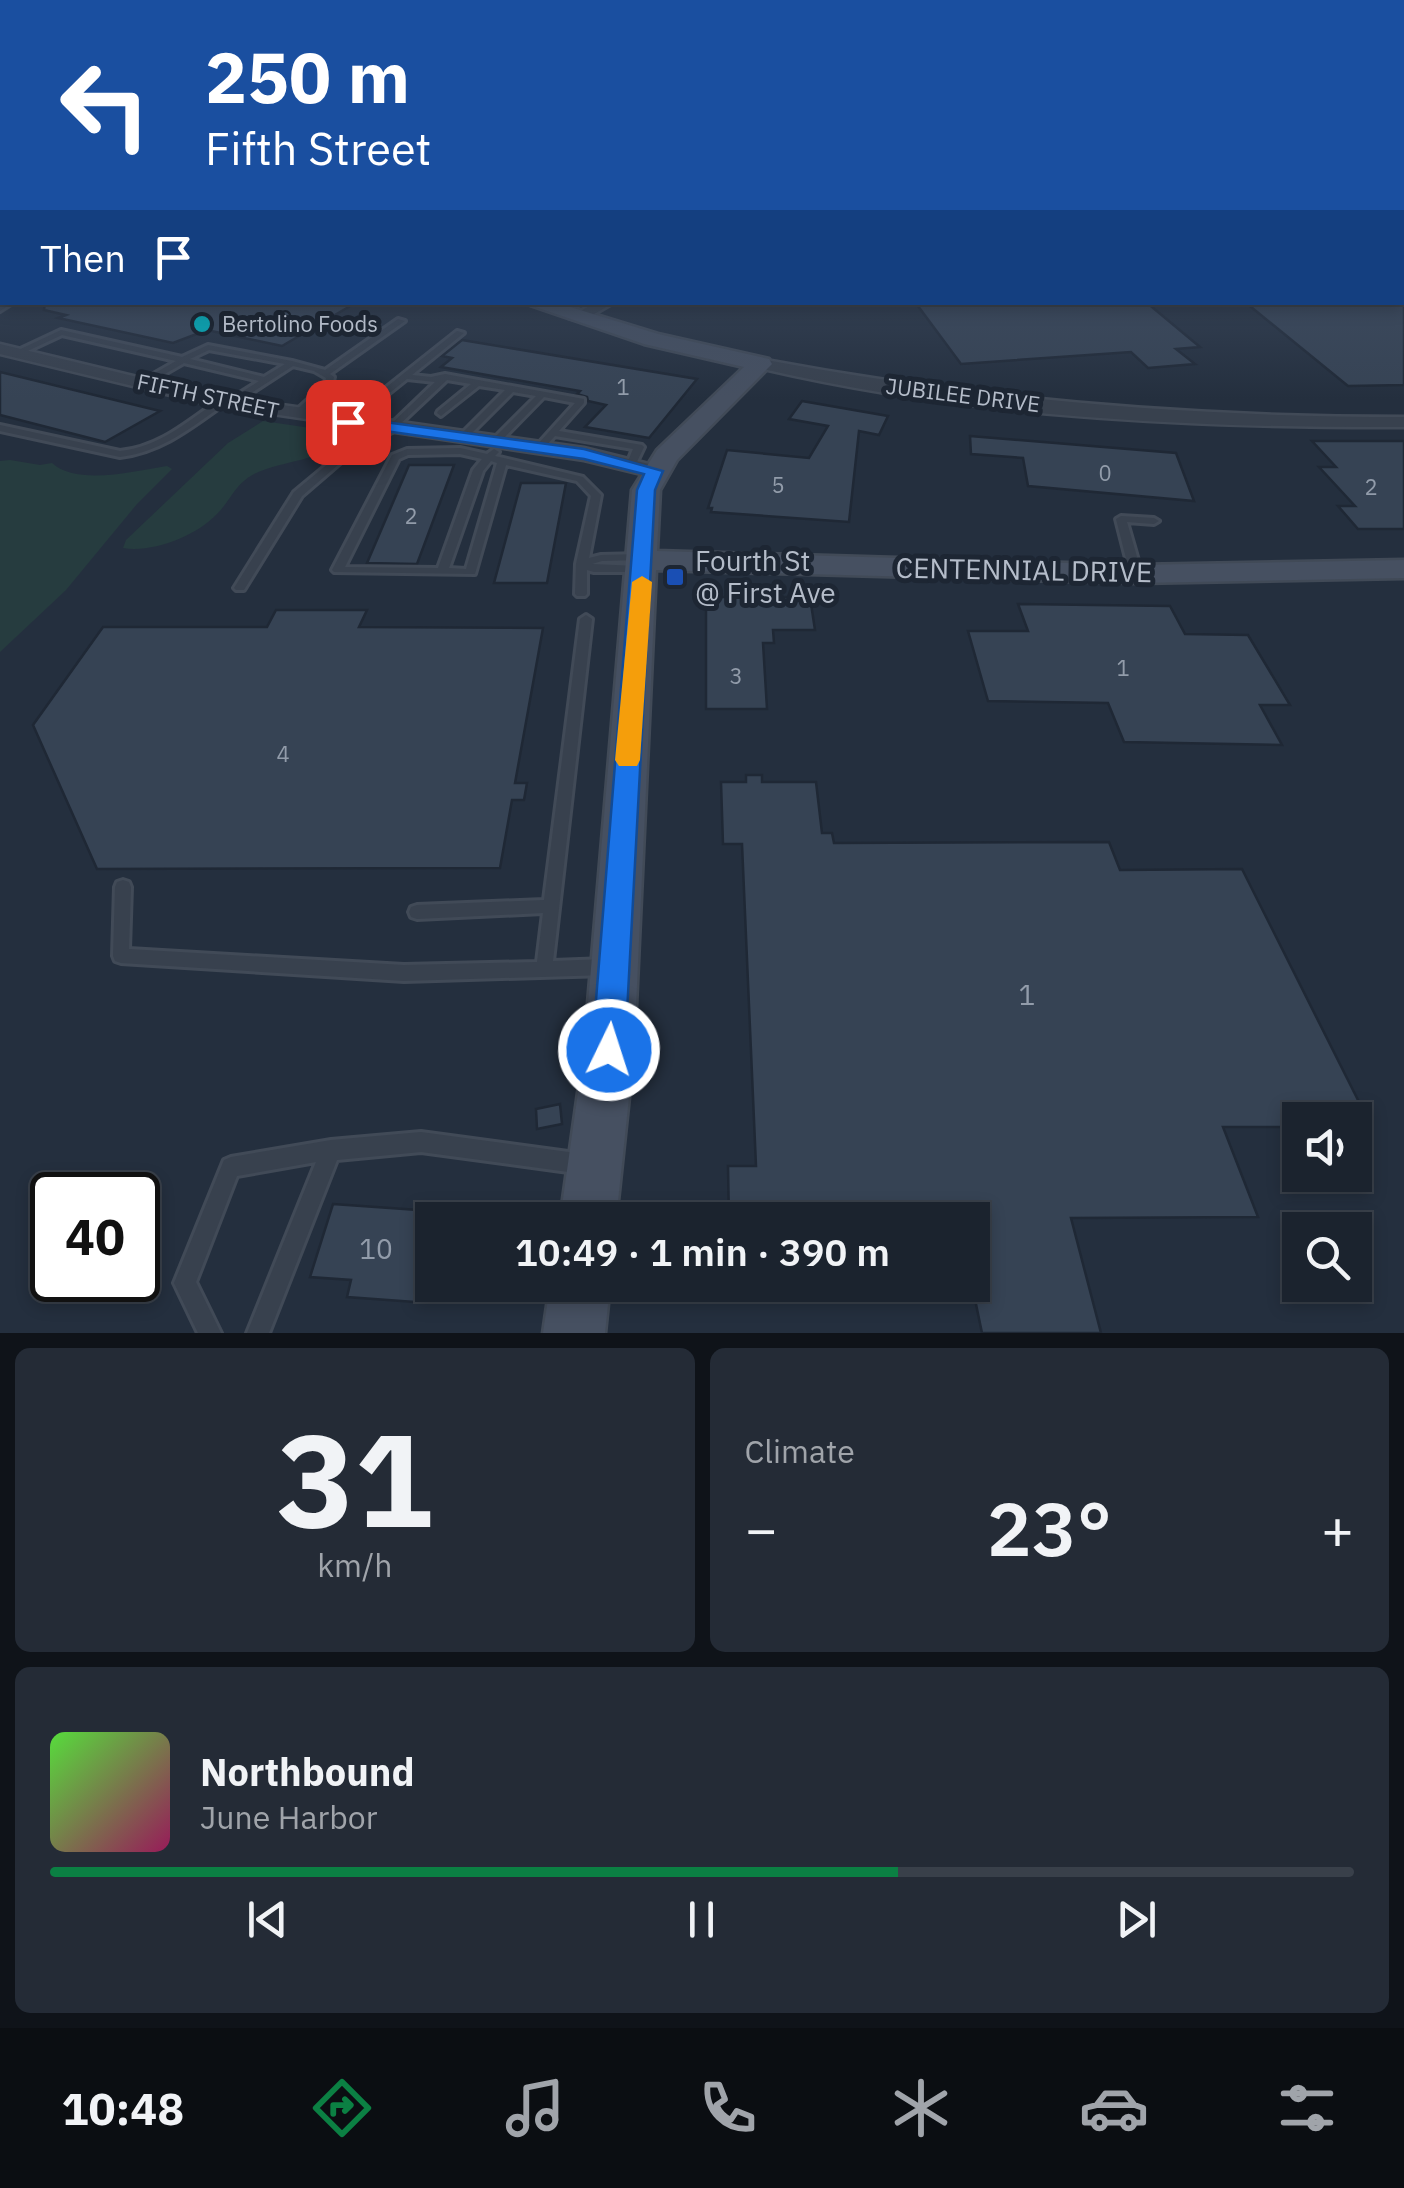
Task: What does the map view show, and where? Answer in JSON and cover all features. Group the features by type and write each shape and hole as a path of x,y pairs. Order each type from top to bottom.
{"street":[{"name":"JUBILEE DRIVE","path":"539,305 761,364 926,392 1102,412 1270,421 1404,422"},
{"path":"577,318 602,305"},
{"name":"FIFTH STREET","path":"8,351 226,402 463,437 498,450 546,440 643,468"},
{"path":"590,1202 614,967 644,562 643,468 761,364"},
{"name":"CENTENNIAL DRIVE","path":"644,562 1136,574 1404,569"},
{"path":"574,1333 578,1302"}],"lane":[{"path":"144,383 208,347 326,372 402,321"},
{"path":"8,351 61,332 266,380"},
{"path":"348,422 460,333"},
{"path":"0,428 120,454 137,454 152,450 292,363"},
{"path":"296,414 329,385 326,372"},
{"path":"405,376 430,380 445,377 582,401 546,440"},
{"path":"240,588 298,494 350,450 392,428 445,377"},
{"path":"442,413 477,383"},
{"path":"463,437 511,388"},
{"path":"442,572 478,470 542,394"},
{"path":"498,450 471,572 338,570 395,456 498,450 580,478 596,495 582,564 581,594"},
{"path":"1136,574 1121,519 1154,521"},
{"path":"582,564 594,569 644,562"},
{"path":"544,969 586,619"},
{"path":"123,887 122,956 404,973 614,967"},
{"path":"416,912 552,906"},
{"path":"210,1333 185,1283 231,1168 331,1150 420,1142 595,1166"},
{"path":"258,1333 331,1150"}],"green space":[{"path":"263,421 345,433 327,450 247,478 217,514 186,536 147,548 123,548 126,540 228,443"},
{"path":"0,461 52,463 76,474 91,475 167,466 172,469 137,504 66,590 0,652"}],"building":[{"name":"Bertolino Foods","path":"45,305 352,305 282,346 207,330 173,343 58,318 66,315 44,310"},
{"path":"917,305 1150,305 1200,347 1176,349 1195,364 1148,368 1131,352 961,364"},
{"path":"1249,305 1404,305 1404,385 1348,386"},
{"path":"462,340 697,379 649,438 585,427 606,405 588,401 577,394 580,391 441,367 452,358 442,356"},
{"path":"0,372 160,411 105,442 0,415"},
{"path":"802,401 888,416 879,435 859,431 849,522 711,512 712,508 708,508 727,450 809,458 828,426 789,419"},
{"path":"970,436 1176,453 1194,501 1028,486 1023,458 971,454"},
{"path":"1312,441 1404,441 1404,529 1358,529 1338,506 1355,506 1319,467 1336,467"},
{"path":"409,465 454,465 417,564 367,563"},
{"path":"521,483 566,483 547,583 494,583"},
{"path":"706,597 810,597 815,630 773,630 774,643 763,643 767,709 706,709"},
{"path":"1018,604 1170,606 1185,634 1248,635 1290,705 1260,705 1282,745 1124,742 1108,703 988,701 968,631 1028,631"},
{"path":"276,610 367,610 359,627 543,628 515,783 527,783 524,800 512,800 500,868 97,869 33,725 103,627 267,627"},
{"path":"746,775 762,775 762,782 816,782 822,833 832,833 834,843 1109,842 1120,870 1242,869 1359,1102 1282,1102 1282,1127 1223,1127 1258,1217 1071,1218 1101,1333 982,1333 976,1302 990,1302 990,1202 729,1202 728,1166 756,1166 742,844 723,844 721,782 746,782"},
{"path":"560,1104 562,1124 537,1129 536,1109"},
{"path":"333,1204 415,1210 415,1302 347,1297 351,1280 310,1277"}],"slow traffic":[{"path":"628,760 642,582"}],"place":[{"name":"Bertolino Foods","path":"202,324"},
{"name":"Fourth St @ First Ave","path":"675,577"}],"route":[{"path":"348,422 584,454 654,471 646,490 609,1050"}]}
